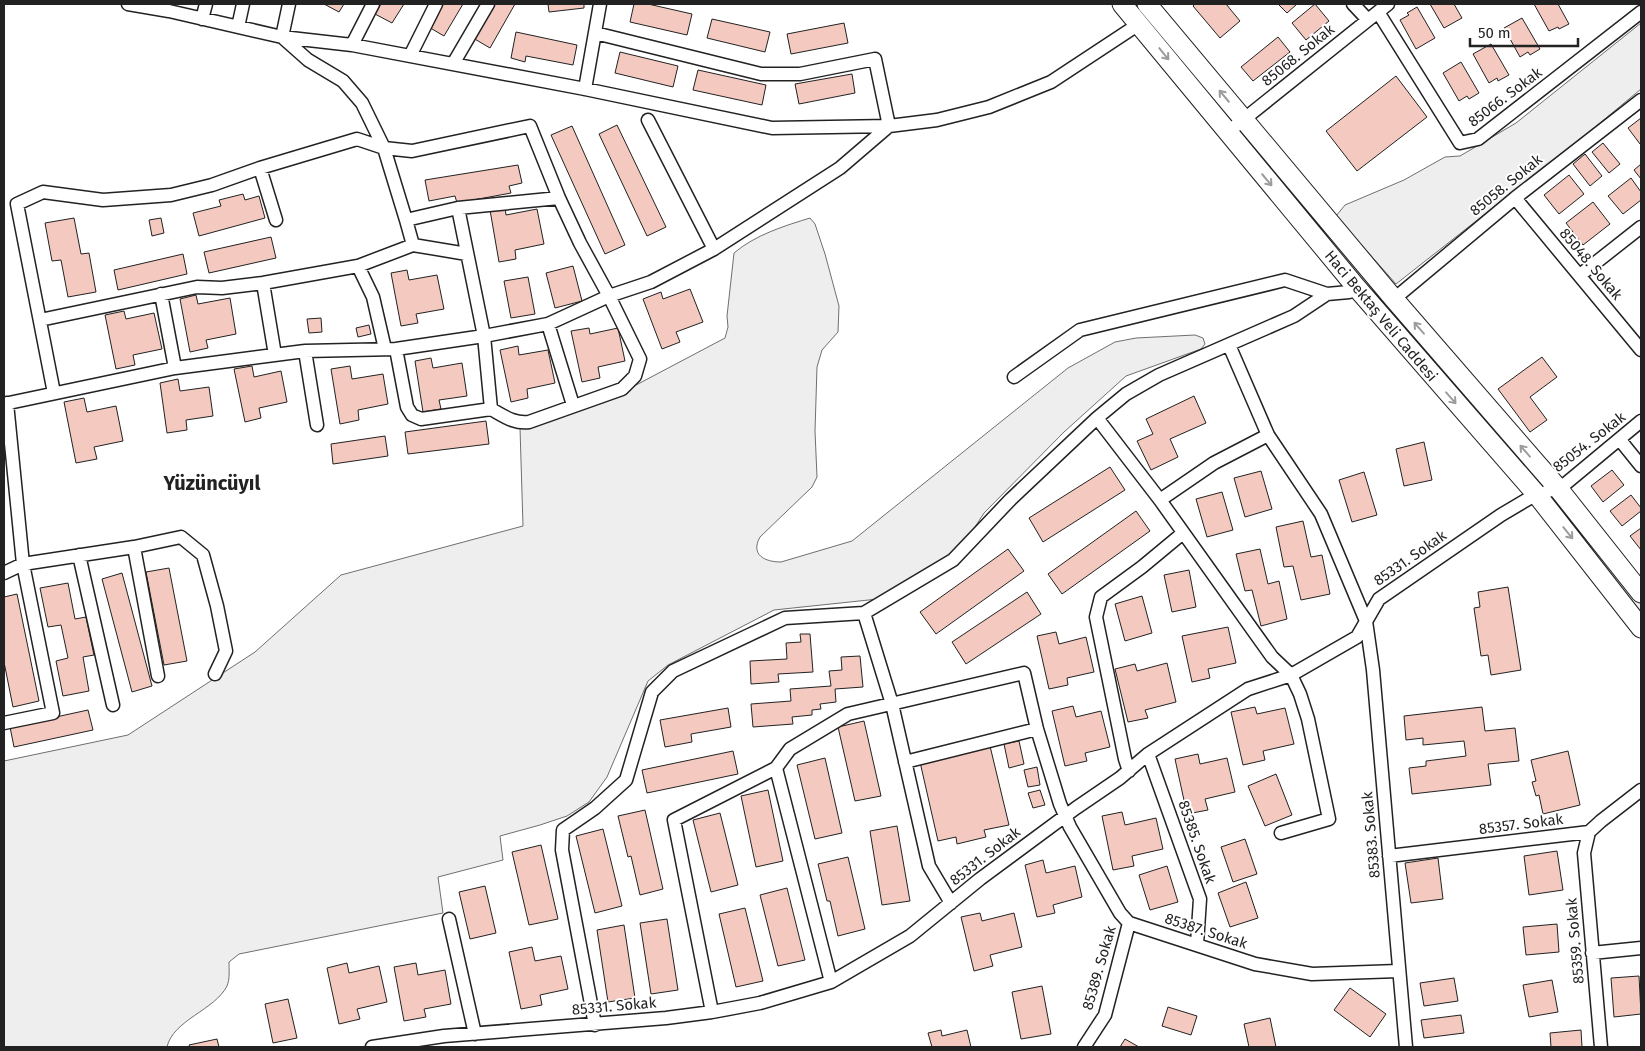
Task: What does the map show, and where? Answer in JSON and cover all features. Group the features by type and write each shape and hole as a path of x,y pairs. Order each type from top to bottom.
{"main road":[{"name":"Haci Bektaş Veli Caddesi","path":"1122,4 1356,287 1537,495 1641,628"},
{"name":"Haci Bektaş Veli Caddesi","path":"1147,4 1394,299 1557,487 1641,593"}],"street":[{"path":"130,4 170,8 202,19 282,38 352,45 584,88 772,128 889,126 937,120 990,107 1051,82 1139,24"},
{"path":"202,19 206,4"},
{"path":"238,27 243,4"},
{"path":"282,38 289,4"},
{"path":"352,45 373,4"},
{"path":"410,56 436,4"},
{"path":"452,64 488,4"},
{"path":"584,88 600,4"},
{"path":"1353,4 1373,16"},
{"name":"85068. Sokak","path":"1228,132 1388,4"},
{"name":"85066. Sokak","path":"1373,16 1460,144 1478,140 1641,12"},
{"path":"595,33 761,74 800,74 875,59 889,126"},
{"path":"282,38 308,60 344,81 362,103 384,148 413,244"},
{"name":"85058. Sokak","path":"1394,299 1516,198 1641,100"},
{"path":"648,120 714,249"},
{"path":"54,393 17,204 42,192 103,200 171,195 357,139 384,148 412,151 530,126 580,244 609,296 640,360 635,376 622,389 529,422 520,423 491,409 421,419 412,415 407,407 373,297 358,266"},
{"path":"4,723 53,713 23,564 5,403 175,368 305,351 390,349 484,336 548,324 609,296 651,282 714,249 840,168 889,126"},
{"path":"260,168 276,220"},
{"path":"406,220 458,208 559,198"},
{"name":"85048. Sokak","path":"1516,198 1641,350"},
{"path":"458,208 484,336 491,409"},
{"path":"1580,275 1641,227"},
{"path":"40,320 197,287 222,288 263,283 358,266 413,244 468,254"},
{"path":"1014,378 1080,330 1285,280 1327,294 1349,292 1356,287"},
{"path":"263,283 275,355"},
{"path":"161,294 175,368"},
{"path":"595,1025 562,850 563,830 594,808 626,780 652,692 673,671 785,618 864,613 953,560 1011,499 1097,418 1126,394 1159,375 1294,316 1327,294"},
{"path":"548,324 573,406"},
{"name":"85383. Sokak","path":"1229,345 1268,434 1321,514 1366,621 1374,670 1398,971 1406,1047"},
{"path":"305,351 317,425"},
{"path":"1097,418 1160,500 1272,657 1291,675 1300,694 1308,719 1329,819 1281,833"},
{"name":"85054. Sokak","path":"1537,495 1564,485 1641,421"},
{"path":"1160,500 1214,463 1268,434"},
{"path":"1620,440 1641,466"},
{"name":"85331. Sokak","path":"372,1047 444,1036 595,1025 712,1012 760,1003 831,982 910,936 980,879 1129,771 1148,754 1248,689 1291,675 1357,637 1379,599 1501,515 1537,495"},
{"path":"1129,771 1096,617 1101,597 1142,567 1183,533"},
{"path":"4,573 23,564 134,547 181,537 202,555 216,606 226,651 215,674"},
{"path":"134,547 158,676"},
{"path":"79,555 113,705"},
{"path":"864,613 892,704 929,866 951,904"},
{"path":"712,1012 674,820 776,768 790,749 848,714 1024,673 1037,729 1065,816 1120,913 1129,923"},
{"path":"905,762 1037,729"},
{"name":"85385. Sokak","path":"1148,754 1200,899 1197,944"},
{"path":"776,768 831,982"},
{"path":"1589,832 1641,790"},
{"name":"85357. Sokak","path":"1389,856 1589,832"},
{"name":"85359. Sokak","path":"1589,832 1584,853 1601,1047"},
{"path":"449,919 475,1034"},
{"name":"85387. Sokak","path":"1129,923 1255,964 1312,974 1398,971"},
{"name":"85389. Sokak","path":"1084,1047 1105,1015 1129,923"},
{"path":"1592,953 1641,948"}],"shaded area":[{"path":"1641,23 1641,89 1396,284 1336,216 1345,205 1404,180 1445,157 1460,156 1516,123"},
{"path":"1244,132 1529,468 1526,472 1382,306 1240,136"},
{"path":"810,218 815,224 825,254 839,306 838,332 822,350 817,367 815,431 817,477 812,487 760,537 757,543 758,553 770,561 781,562 852,541 1068,368 1115,342 1136,338 1195,335 1203,338 1205,344 1201,349 1126,376 1064,432 984,513 957,555 878,599 774,610 668,665 648,681 607,777 589,802 567,816 500,836 503,860 438,877 443,913 239,954 229,962 228,983 221,994 177,1029 167,1047 4,1047 4,761 128,735 255,652 341,575 523,526 520,428 602,403 725,338 728,327 727,316 734,253 760,236"},
{"path":"1562,506 1566,507 1641,604 1641,613 1562,510"}],"building":[{"path":"324,4 344,4 339,12"},
{"path":"381,4 404,4 392,23 375,14"},
{"path":"439,4 463,4 444,36 427,26"},
{"path":"492,4 515,4 490,48 473,38"},
{"path":"548,4 584,4 584,8 549,12"},
{"path":"634,4 648,4 692,14 687,35 630,22"},
{"path":"1195,4 1226,4 1240,21 1220,38 1193,6"},
{"path":"1278,4 1297,4 1287,13"},
{"path":"1315,4 1329,21 1306,40 1292,23"},
{"path":"1430,4 1454,4 1462,18 1444,28"},
{"path":"1534,4 1558,4 1569,24 1549,31"},
{"path":"1417,7 1435,38 1416,49 1400,20"},
{"path":"1522,18 1540,49 1530,55 1528,52 1520,57 1504,28"},
{"path":"712,19 770,32 765,52 707,38"},
{"path":"844,23 848,43 791,54 787,34"},
{"path":"516,32 577,45 573,65 526,56 525,62 511,58"},
{"path":"1278,37 1290,52 1253,81 1241,67"},
{"path":"1491,44 1509,75 1498,81 1497,78 1489,83 1473,54"},
{"path":"620,52 678,66 673,87 615,73"},
{"path":"1461,62 1479,93 1469,99 1467,96 1459,101 1443,73"},
{"path":"698,70 766,85 762,105 693,90"},
{"path":"852,74 855,93 799,104 795,84"},
{"path":"1396,76 1427,117 1357,171 1326,131"},
{"path":"1641,118 1641,143 1640,144 1628,128"},
{"path":"617,125 666,227 647,236 599,134"},
{"path":"572,126 625,245 605,254 551,135"},
{"path":"1603,143 1620,164 1609,173 1592,152"},
{"path":"1585,154 1602,176 1590,186 1573,164"},
{"path":"1641,164 1641,179 1634,170"},
{"path":"518,165 522,183 509,186 511,193 457,203 455,196 429,201 425,180"},
{"path":"1569,175 1584,194 1559,214 1544,195"},
{"path":"1631,178 1641,192 1641,200 1623,214 1608,196"},
{"path":"243,194 245,200 259,196 265,218 199,236 193,213 221,206 219,200"},
{"path":"1593,202 1610,224 1583,245 1566,223"},
{"path":"505,207 506,215 537,209 544,244 515,250 516,259 499,262 490,210"},
{"path":"74,218 81,254 89,253 96,292 68,297 61,260 52,261 45,223"},
{"path":"161,218 164,233 152,236 149,220"},
{"path":"271,237 276,258 209,273 204,252"},
{"path":"183,254 187,274 118,290 114,270"},
{"path":"573,266 582,301 555,308 546,273"},
{"path":"407,270 409,280 437,275 444,309 416,314 418,323 401,326 391,273"},
{"path":"528,277 535,314 511,318 504,281"},
{"path":"690,289 703,322 676,332 680,342 662,349 643,299 661,292 663,299"},
{"path":"196,295 198,304 230,298 236,334 206,340 208,348 190,352 180,299"},
{"path":"124,311 126,319 154,313 162,349 133,355 135,365 116,369 105,315"},
{"path":"321,318 322,332 309,333 307,319"},
{"path":"369,325 371,334 358,337 356,328"},
{"path":"589,328 590,334 618,328 625,361 598,367 600,378 582,382 571,331"},
{"path":"518,346 519,355 548,350 555,383 527,389 528,398 511,402 500,350"},
{"path":"1542,357 1557,377 1530,397 1547,420 1530,432 1498,389"},
{"path":"431,358 433,368 462,363 467,396 439,400 441,409 423,412 415,361"},
{"path":"252,366 254,377 281,371 287,402 259,408 261,418 245,422 234,369"},
{"path":"350,366 352,379 383,374 388,404 358,410 359,420 340,424 331,369"},
{"path":"178,379 180,391 209,387 213,416 186,420 187,430 167,433 160,383"},
{"path":"1194,396 1206,423 1170,439 1178,457 1151,470 1137,441 1153,434 1146,419"},
{"path":"84,398 87,412 116,406 123,441 94,447 97,459 76,463 64,402"},
{"path":"486,421 489,444 408,454 405,432"},
{"path":"385,436 388,456 333,464 331,444"},
{"path":"1424,442 1432,480 1404,486 1396,449"},
{"path":"1110,467 1125,490 1043,542 1029,518"},
{"path":"1612,470 1624,485 1603,502 1591,486"},
{"path":"1261,471 1272,509 1245,517 1234,478"},
{"path":"1364,472 1377,515 1352,522 1339,480"},
{"path":"1222,492 1233,530 1207,537 1196,499"},
{"path":"1631,495 1641,508 1641,511 1622,526 1610,511"},
{"path":"1136,511 1150,531 1062,594 1048,574"},
{"path":"1303,521 1311,557 1322,555 1330,594 1301,600 1293,566 1284,567 1276,527"},
{"path":"1641,528 1641,550 1630,536"},
{"path":"1008,549 1024,571 936,634 920,612"},
{"path":"1260,549 1268,584 1279,581 1287,619 1261,626 1252,590 1245,591 1236,554"},
{"path":"169,568 187,661 164,665 146,572"},
{"path":"1189,570 1196,607 1172,612 1164,575"},
{"path":"122,573 152,686 132,692 102,579"},
{"path":"68,583 75,619 86,617 94,655 83,657 89,691 63,696 56,661 68,658 61,625 48,627 40,588"},
{"path":"1508,587 1521,670 1491,675 1488,655 1481,656 1474,608 1480,607 1478,592"},
{"path":"1027,592 1041,614 966,664 952,642"},
{"path":"17,594 39,701 13,707 4,662 4,597"},
{"path":"1142,596 1152,633 1125,641 1115,604"},
{"path":"1228,627 1236,663 1208,669 1210,678 1192,682 1182,636"},
{"path":"1056,632 1059,644 1086,637 1094,672 1067,678 1068,685 1049,689 1037,636"},
{"path":"800,634 810,634 813,672 778,674 779,682 751,684 750,661 787,659 786,643 801,642"},
{"path":"860,656 863,687 835,689 836,702 820,704 821,709 812,710 812,715 792,717 793,724 753,727 751,704 791,701 790,689 831,686 829,671 842,670 841,657"},
{"path":"1167,663 1176,702 1145,710 1148,718 1128,722 1115,669 1135,664 1137,671"},
{"path":"1073,706 1076,717 1101,711 1110,747 1085,753 1087,761 1065,766 1052,711"},
{"path":"1255,707 1257,714 1285,708 1294,744 1263,751 1265,760 1243,765 1231,712"},
{"path":"1482,707 1485,731 1515,728 1519,761 1488,764 1491,785 1412,794 1409,768 1426,766 1426,761 1466,756 1464,741 1423,745 1423,738 1406,740 1404,716"},
{"path":"728,708 731,727 691,734 692,742 665,747 660,720"},
{"path":"88,710 93,730 14,747 10,727"},
{"path":"864,721 881,796 855,801 838,727"},
{"path":"1019,741 1024,764 1009,768 1004,744"},
{"path":"990,746 1009,825 984,830 986,837 957,844 956,837 938,841 920,762"},
{"path":"733,751 738,774 647,793 642,770"},
{"path":"1568,751 1580,805 1543,814 1539,795 1536,796 1532,782 1536,781 1531,760"},
{"path":"1198,754 1200,764 1227,758 1235,792 1205,799 1208,810 1187,814 1175,759"},
{"path":"825,758 842,833 815,839 797,765"},
{"path":"1037,767 1040,785 1028,787 1024,770"},
{"path":"1276,774 1292,815 1265,826 1248,786"},
{"path":"768,790 783,861 756,867 741,796"},
{"path":"1040,790 1045,805 1033,808 1028,793"},
{"path":"645,810 663,889 640,895 631,856 628,857 618,816"},
{"path":"1122,812 1125,825 1156,818 1163,849 1132,856 1134,866 1113,870 1102,816"},
{"path":"720,813 738,885 711,892 693,820"},
{"path":"897,826 910,901 882,905 870,831"},
{"path":"603,829 622,906 595,913 576,836"},
{"path":"1245,839 1257,874 1233,882 1221,847"},
{"path":"541,845 558,919 529,925 512,852"},
{"path":"1557,851 1563,890 1529,895 1524,856"},
{"path":"848,857 865,929 838,936 830,901 827,901 818,864"},
{"path":"1438,858 1443,899 1411,903 1405,863"},
{"path":"1043,860 1046,873 1075,866 1082,897 1053,905 1055,913 1037,917 1025,865"},
{"path":"1167,866 1178,902 1150,910 1139,875"},
{"path":"1246,882 1258,918 1230,927 1218,893"},
{"path":"485,886 496,933 470,939 459,892"},
{"path":"787,888 805,960 778,966 760,895"},
{"path":"745,908 763,981 736,987 719,914"},
{"path":"980,913 982,921 1014,913 1022,947 990,955 993,966 974,971 961,917"},
{"path":"667,919 678,990 651,994 640,923"},
{"path":"1557,924 1559,952 1526,955 1523,927"},
{"path":"624,925 635,998 608,1002 597,930"},
{"path":"532,947 535,961 561,956 568,989 540,995 542,1005 521,1009 509,952"},
{"path":"347,963 349,973 379,966 387,1002 357,1009 360,1019 339,1024 327,968"},
{"path":"416,963 418,975 445,970 451,1004 424,1009 426,1017 404,1021 394,967"},
{"path":"1639,976 1641,1014 1614,1017 1611,978"},
{"path":"1454,978 1458,1001 1424,1006 1420,983"},
{"path":"1552,980 1558,1012 1529,1017 1523,985"},
{"path":"1042,986 1051,1034 1021,1039 1012,992"},
{"path":"1350,988 1386,1014 1370,1037 1334,1010"},
{"path":"288,999 297,1038 273,1043 265,1004"},
{"path":"1168,1007 1197,1016 1191,1035 1162,1026"},
{"path":"1461,1015 1464,1033 1424,1038 1421,1020"},
{"path":"1270,1018 1276,1047 1249,1047 1244,1024"},
{"path":"941,1030 942,1036 967,1030 971,1047 932,1047 928,1033"},
{"path":"1581,1030 1582,1047 1551,1047 1550,1033"},
{"path":"217,1039 219,1047 190,1047 189,1045"},
{"path":"1125,1039 1139,1047 1120,1047"}],"district":[{"name":"Yüzüncüyıl","path":"212,483"}]}
